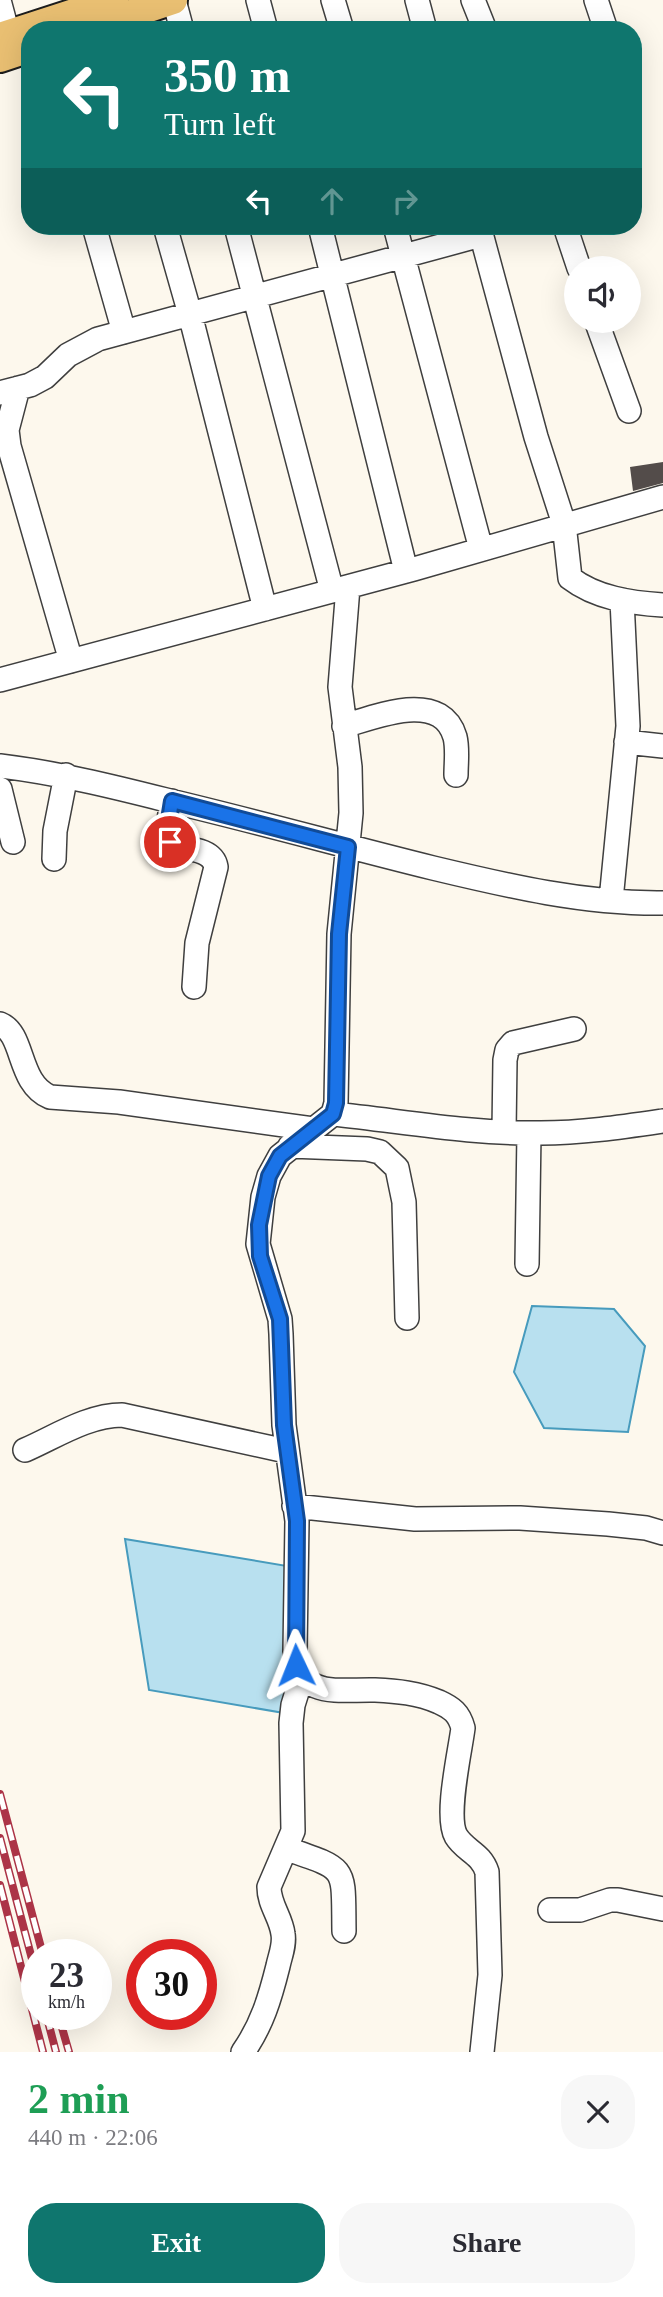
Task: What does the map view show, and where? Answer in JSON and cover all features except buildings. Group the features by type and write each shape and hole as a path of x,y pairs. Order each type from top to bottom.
{"main road":[{"path":"82,21 174,0"}],"street":[{"path":"174,0 180,21"},
{"path":"258,0 264,21"},
{"path":"333,0 339,21"},
{"path":"416,0 422,21"},
{"path":"472,0 481,21"},
{"path":"596,0 603,21"},
{"path":"0,4 9,45"},
{"path":"97,235 124,332"},
{"path":"168,235 265,609"},
{"path":"238,235 340,589 340,687 350,767 351,813 339,934 337,1091 333,1114 280,1156 269,1176 262,1206 258,1244 280,1319 286,1451 297,1542 296,1665 302,1676 318,1688 416,1694 444,1704 456,1711 461,1719 463,1728 451,1812 452,1827 457,1838 484,1862 487,1872 490,1975 482,2052"},
{"path":"322,235 406,571"},
{"path":"398,235 481,549"},
{"path":"71,661 9,446 9,391 45,377 81,346 404,256 465,235"},
{"path":"481,235 536,437 564,524 570,578 590,590 622,600 663,605"},
{"path":"568,235 575,256"},
{"path":"601,333 629,411"},
{"path":"0,680 406,571 663,497"},
{"path":"611,900 628,717 622,600"},
{"path":"344,726 402,710 431,711 442,718 453,732 457,749 456,775"},
{"path":"626,742 663,746"},
{"path":"0,766 66,775 534,891 663,904"},
{"path":"54,859 55,831 66,775"},
{"path":"0,789 13,842"},
{"path":"172,801 168,826 170,842 173,846 210,855 215,860 216,867 197,943 194,987"},
{"path":"0,1024 5,1026 18,1047 31,1082 39,1093 50,1097 119,1102 313,1129"},
{"path":"504,1131 507,1049 513,1043 574,1029"},
{"path":"333,1114 460,1129 529,1133 592,1131 663,1121"},
{"path":"527,1264 529,1133"},
{"path":"290,1146 367,1149 388,1157 397,1168 404,1202 407,1318"},
{"path":"24,1450 94,1418 122,1415 286,1451"},
{"path":"294,1506 415,1520 520,1518 608,1524 646,1528 663,1534"},
{"path":"243,2052 256,2034 268,2004 283,1945 284,1934 269,1898 269,1887 293,1831 291,1723 302,1676"},
{"path":"287,1849 338,1870 343,1891 344,1931"},
{"path":"550,1910 580,1910 610,1900 663,1909"}],"water":[{"path":"532,1306 614,1309 645,1346 628,1432 544,1428 514,1372"},
{"path":"125,1539 287,1566 284,1713 149,1690"}],"railway":[{"path":"0,1794 39,1939"},
{"path":"0,1838 27,1939"},
{"path":"0,1885 43,2052"},
{"path":"50,2030 56,2052"},
{"path":"63,2030 69,2052"}],"route":[{"path":"170,842 168,826 172,801 348,847 339,934 336,1103 333,1114 280,1156 269,1176 259,1225 260,1256 280,1319 284,1425 297,1521 296,1665"}]}
